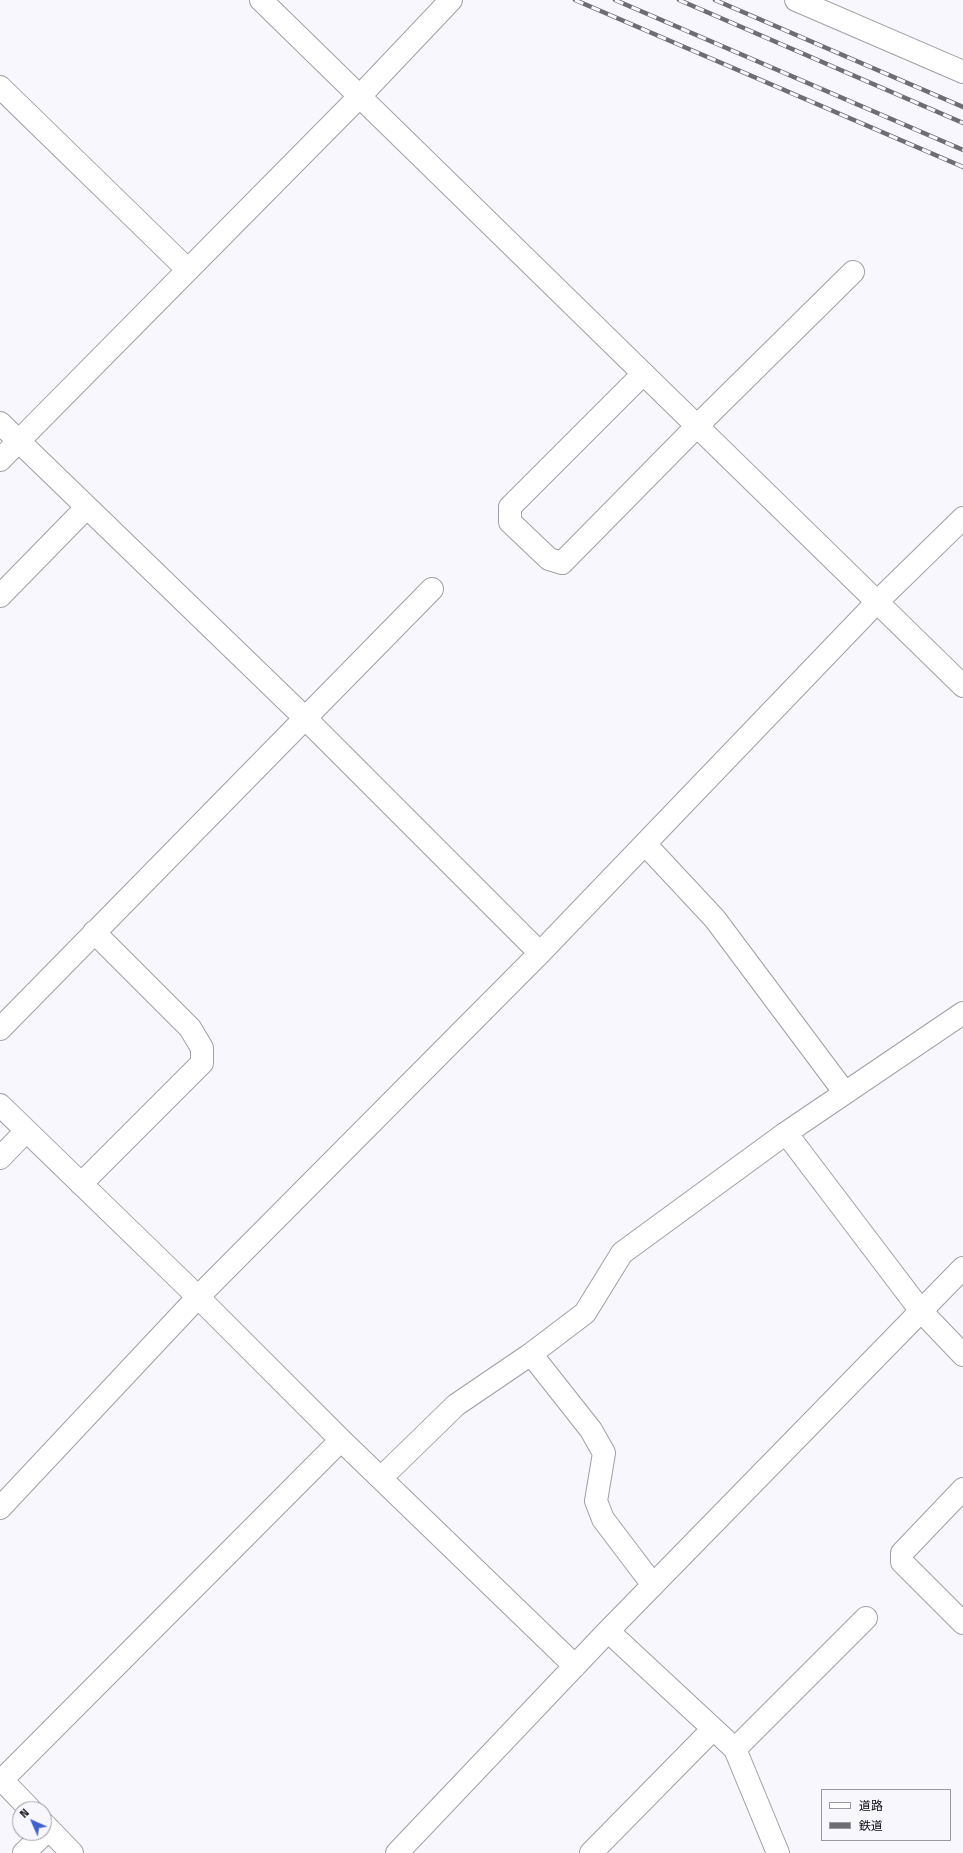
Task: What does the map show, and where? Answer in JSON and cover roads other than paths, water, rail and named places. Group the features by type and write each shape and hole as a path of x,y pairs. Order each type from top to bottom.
{"street":[{"path":"261,0 642,374 963,686"},
{"path":"0,460 360,96 451,0"},
{"path":"796,0 963,72"},
{"path":"0,86 188,270"},
{"path":"642,374 510,507 510,522 549,559 562,563 697,426 853,272"},
{"path":"0,423 305,718 540,953"},
{"path":"0,596 87,507"},
{"path":"0,1508 198,1297 540,953 877,602 963,518"},
{"path":"0,1029 432,589"},
{"path":"645,844 715,919 845,1093"},
{"path":"81,1184 202,1063 202,1048 190,1028 94,932"},
{"path":"381,1478 456,1405 531,1354 585,1313 622,1253 786,1133 963,1013"},
{"path":"0,1105 198,1297 341,1440 575,1666"},
{"path":"0,1158 26,1131"},
{"path":"786,1133 921,1311 963,1355"},
{"path":"397,1853 608,1631 963,1268"},
{"path":"531,1354 591,1430 604,1453 596,1501 603,1519 654,1585"},
{"path":"22,1801 1,1779 341,1440"},
{"path":"963,1489 902,1553 902,1562 963,1623"},
{"path":"735,1749 866,1618"},
{"path":"608,1631 735,1749 778,1853"},
{"path":"591,1853 713,1729"},
{"path":"52,1832 72,1853"},
{"path":"24,1853 34,1841"}],"railway":[{"path":"575,0 963,167"},
{"path":"615,0 963,150"},
{"path":"679,0 963,123"},
{"path":"715,0 963,107"}]}
